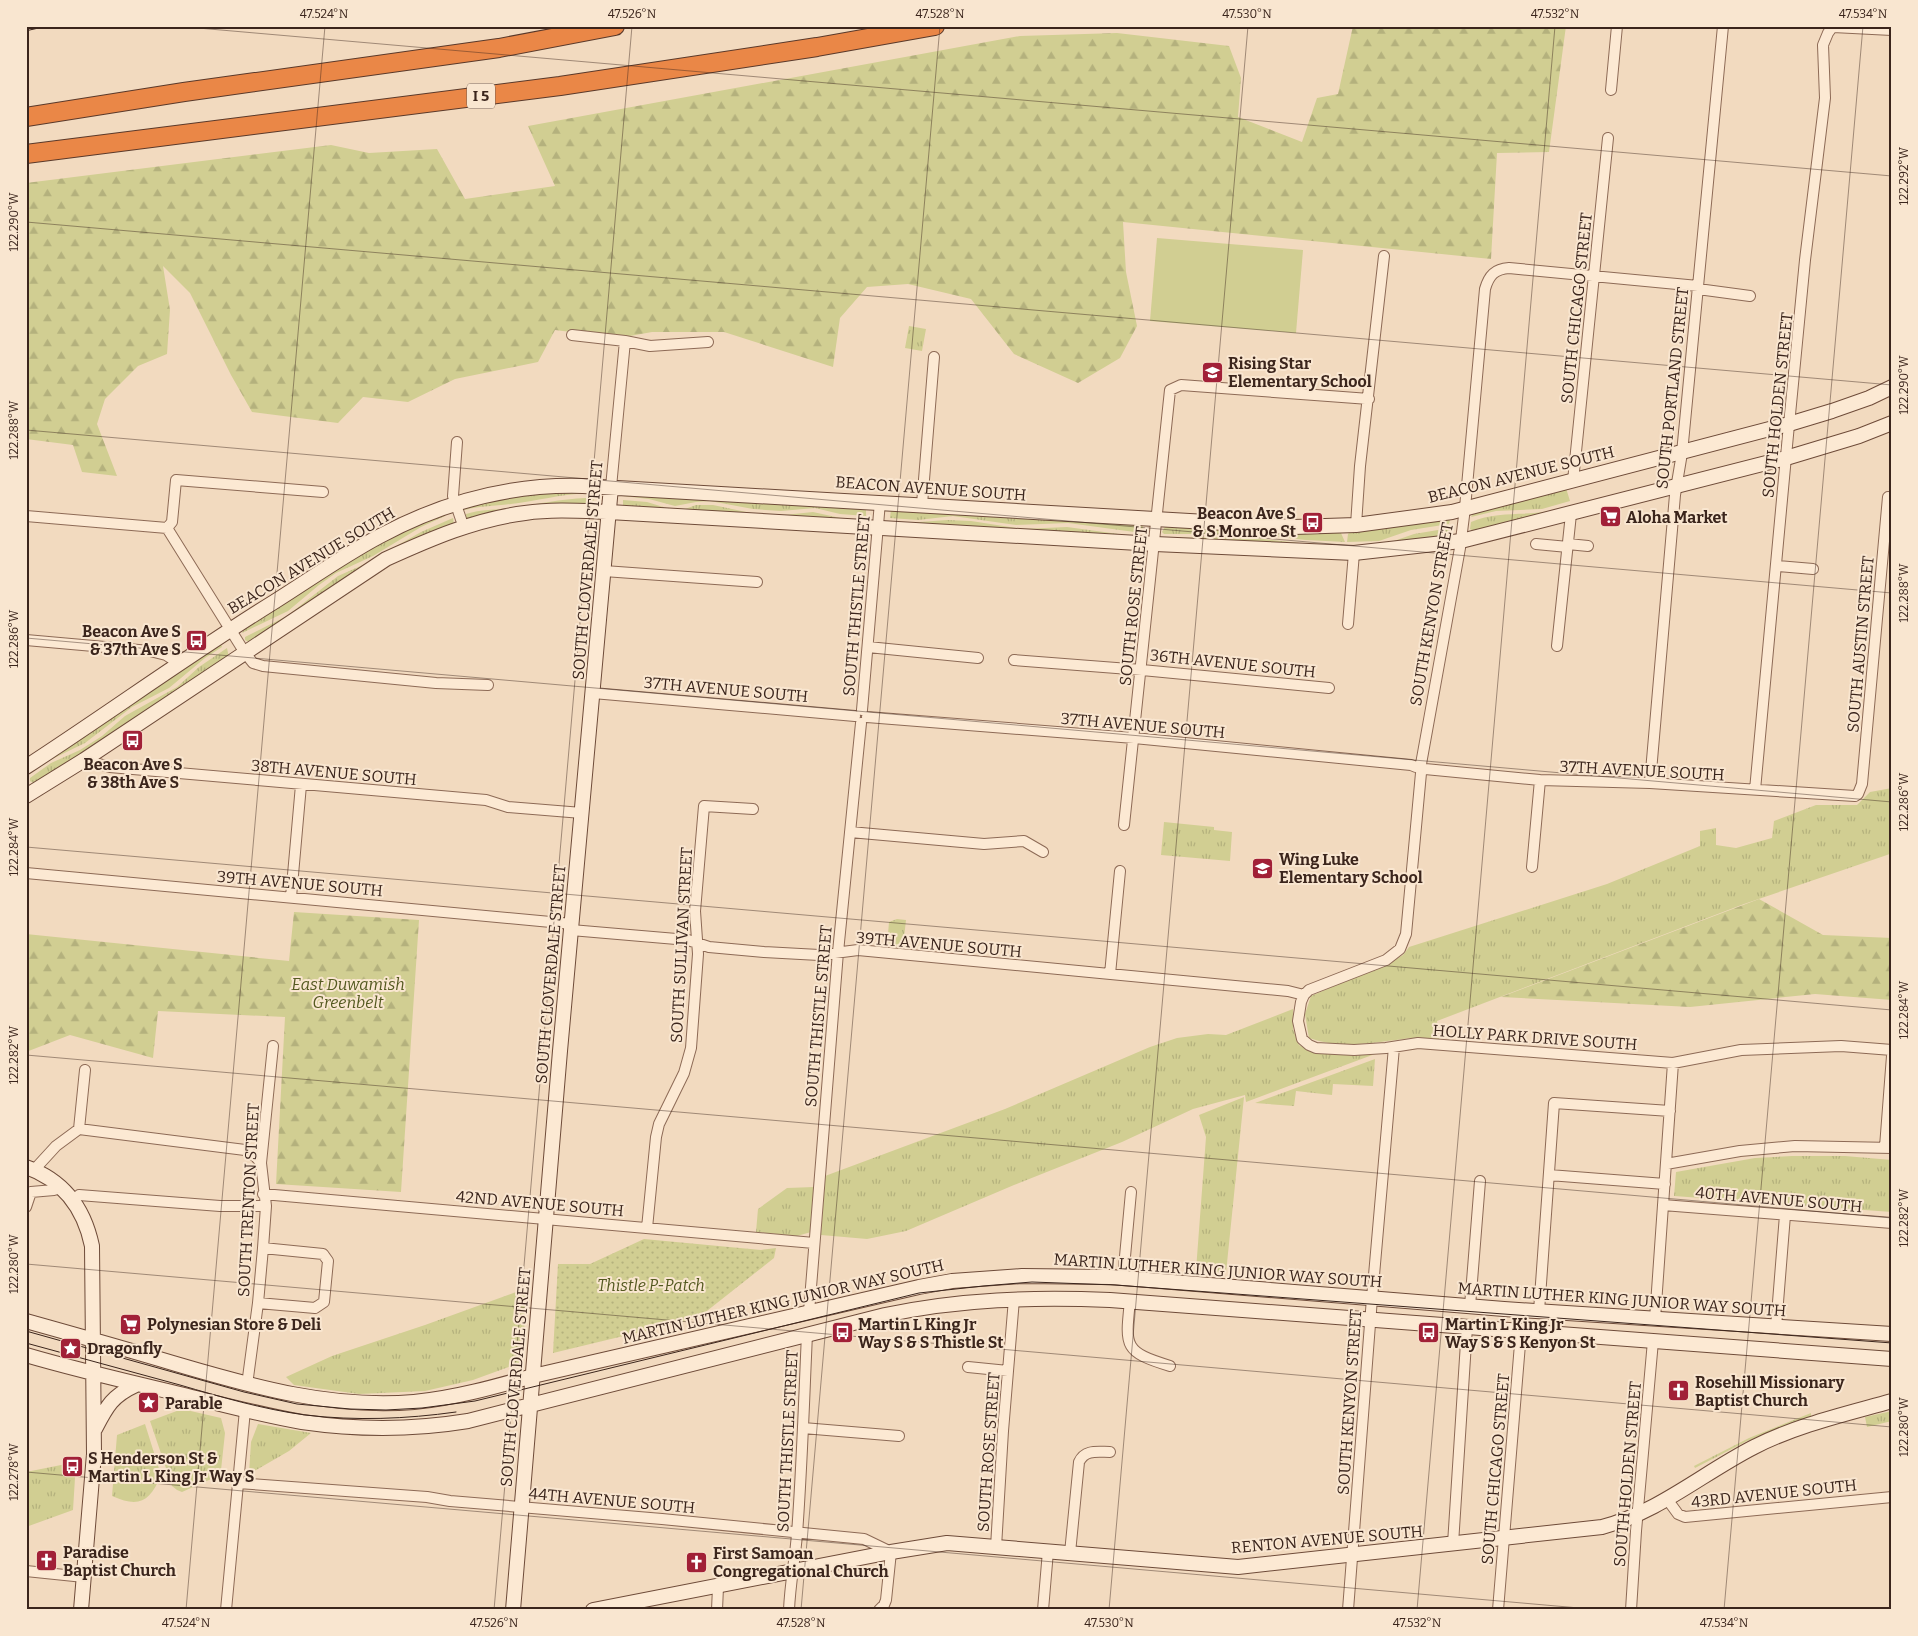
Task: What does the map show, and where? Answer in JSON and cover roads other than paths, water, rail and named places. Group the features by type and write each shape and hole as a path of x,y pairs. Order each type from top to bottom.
{"highway":[{"path":"26,117 184,92 499,48 615,26"},
{"name":"I 5","path":"26,154 560,86 817,47 935,26"}],"main road":[{"name":"BEACON AVENUE SOUTH","path":"26,767 229,630 379,536 415,518 455,503 478,497 566,485 611,486 1294,527 1356,525 1452,512 1573,481 1789,424 1869,398 1892,387"},
{"path":"28,790 84,760 386,559 427,540 464,528 524,513 609,512 1154,544 1354,553 1461,541 1786,458 1859,436 1892,423"},
{"name":"SOUTH CLOVERDALE STREET","path":"513,1610 611,486"},
{"path":"30,1169 52,1180 68,1194 87,1224 92,1246 95,1429 80,1610"},
{"name":"MARTIN LUTHER KING JUNIOR WAY SOUTH","path":"26,1321 94,1339 247,1385 291,1395 339,1402 387,1403 441,1399 809,1312 952,1281 1022,1276 1123,1278 1655,1320 1892,1334"},
{"path":"26,1355 136,1385 302,1422 390,1428 444,1425 468,1421 807,1334 922,1307 1014,1299 1070,1298 1130,1301 1371,1321 1892,1359"},
{"path":"95,1429 111,1400 124,1390 136,1385"},
{"name":"RENTON AVENUE SOUTH","path":"593,1610 891,1552 947,1543 1238,1567 1602,1527 1638,1515 1756,1446 1794,1430 1892,1401"}],"street":[{"path":"1611,90 1617,26"},
{"name":"SOUTH PORTLAND STREET","path":"1650,784 1677,486 1682,452 1723,26"},
{"path":"1833,27 1892,30"},
{"name":"SOUTH HOLDEN STREET","path":"1755,790 1789,424 1824,98 1823,45 1833,27"},
{"name":"SOUTH CHICAGO STREET","path":"1573,481 1608,138"},
{"path":"1356,525 1360,466 1384,256"},
{"name":"SOUTH KENYON STREET","path":"1304,995 1315,987 1386,960 1400,949 1406,934 1421,768 1461,541 1485,289 1490,276 1504,268 1593,276"},
{"path":"1593,276 1750,296"},
{"path":"572,336 625,341 650,346 708,342"},
{"name":"SOUTH CLOVERDALE STREET","path":"611,486 625,341"},
{"path":"922,504 934,356"},
{"name":"SOUTH ROSE STREET","path":"1124,825 1158,519 1170,390 1181,385 1369,399"},
{"path":"457,442 453,490 455,503 464,528"},
{"path":"167,528 172,522 176,480 323,492"},
{"name":"SOUTH AUSTIN STREET","path":"1858,794 1862,784 1886,576 1888,497"},
{"name":"SOUTH THISTLE STREET","path":"809,1312 838,952 868,647 880,502"},
{"path":"1557,646 1571,514"},
{"path":"26,516 167,528"},
{"path":"167,528 229,630 253,663 263,666 488,685"},
{"path":"1536,544 1588,546"},
{"path":"1348,624 1354,553"},
{"path":"1777,566 1813,569"},
{"path":"604,571 757,582"},
{"path":"26,640 150,650 166,655 180,664"},
{"path":"868,647 978,658"},
{"name":"36TH AVENUE SOUTH","path":"1014,660 1329,688"},
{"name":"37TH AVENUE SOUTH","path":"593,693 1134,738 1411,764 1421,768 1540,780 1650,784 1849,796 1858,794"},
{"name":"38TH AVENUE SOUTH","path":"84,760 110,767 486,800 508,807 582,813"},
{"path":"1532,867 1540,780"},
{"path":"291,897 301,785"},
{"name":"SOUTH SULLIVAN STREET","path":"647,1228 654,1147 658,1130 688,1061 698,954 695,911 704,806 753,809"},
{"path":"850,832 984,844 1024,841 1044,852"},
{"path":"1110,974 1120,871"},
{"name":"39TH AVENUE SOUTH","path":"26,874 291,897 688,940 710,947 819,955 858,950 1288,991 1304,995"},
{"path":"1304,995 1298,1021 1302,1038 1308,1045 1323,1049 1394,1047"},
{"name":"HOLLY PARK DRIVE SOUTH","path":"1394,1047 1418,1043 1673,1063"},
{"name":"SOUTH TRENTON STREET","path":"247,1385 263,1248 266,1206 263,1194 261,1163 273,1046"},
{"path":"1655,1320 1673,1063 1750,1050 1842,1046 1892,1050"},
{"name":"SOUTH KENYON STREET","path":"1348,1610 1394,1047"},
{"path":"1666,1164 1740,1151 1795,1146 1888,1147 1892,1056"},
{"path":"79,1129 84,1070"},
{"path":"1539,1311 1554,1103 1670,1111"},
{"path":"30,1169 79,1129 245,1150 255,1156 261,1163"},
{"path":"1549,1175 1665,1184"},
{"path":"1470,1306 1480,1181"},
{"path":"26,1207 31,1192 54,1190 68,1194 220,1206 266,1206"},
{"path":"1123,1278 1131,1192"},
{"name":"42ND AVENUE SOUTH","path":"263,1194 814,1243"},
{"name":"40TH AVENUE SOUTH","path":"1663,1205 1892,1223"},
{"path":"1776,1328 1784,1215"},
{"path":"258,1303 315,1308 324,1302 326,1287 328,1261 324,1254 263,1248"},
{"name":"SOUTH ROSE STREET","path":"996,1547 1014,1299"},
{"path":"1130,1301 1128,1342 1138,1354 1147,1359 1170,1366"},
{"path":"1452,1544 1467,1327"},
{"name":"SOUTH CHICAGO STREET","path":"1498,1610 1521,1332"},
{"name":"SOUTH THISTLE STREET","path":"789,1610 790,1585 794,1571 797,1532 807,1334"},
{"name":"SOUTH HOLDEN STREET","path":"1631,1610 1653,1341"},
{"path":"968,1367 1008,1371"},
{"path":"226,1610 245,1410"},
{"path":"803,1428 899,1436"},
{"path":"1070,1553 1079,1462 1082,1456 1087,1453 1110,1452"},
{"name":"44TH AVENUE SOUTH","path":"238,1483 427,1497 450,1501 864,1539 891,1552"},
{"name":"43RD AVENUE SOUTH","path":"1667,1499 1678,1514 1685,1517 1892,1497"},
{"path":"1043,1610 1048,1551"},
{"path":"879,1610 886,1600 891,1552"},
{"path":"26,1572 84,1577"},
{"path":"717,1610 718,1587"}],"tram line":[{"path":"26,1331 244,1392 297,1404 386,1410 422,1408 475,1401 919,1293 1032,1282 1115,1285 1892,1343"},
{"path":"26,1343 226,1398 305,1415 362,1419 400,1418 456,1412"}],"railway":[{"path":"26,29 39,26"}],"place":[{"name":"Rising Star Elementary School","path":"1212,372"},
{"name":"Aloha Market","path":"1610,517"},
{"name":"Beacon Ave S & S Monroe St","path":"1312,522"},
{"name":"Beacon Ave S & 37th Ave S","path":"197,640"},
{"name":"Beacon Ave S & 38th Ave S","path":"133,740"},
{"name":"Wing Luke Elementary School","path":"1263,868"},
{"name":"Polynesian Store & Deli","path":"131,1324"},
{"name":"Martin L King Jr Way S & S Thistle St","path":"842,1333"},
{"name":"Martin L King Jr Way S & S Kenyon St","path":"1429,1333"},
{"name":"Dragonfly","path":"71,1348"},
{"name":"Rosehill Missionary Baptist Church","path":"1679,1391"},
{"name":"Parable","path":"149,1403"},
{"name":"S Henderson St & Martin L King Jr Way S","path":"72,1467"},
{"name":"Paradise Baptist Church","path":"47,1561"},
{"name":"First Samoan Congregational Church","path":"697,1562"}],"park label":[{"name":"East Duwamish Greenbelt","path":"348,993"},
{"name":"Thistle P-Patch","path":"651,1285"}]}
